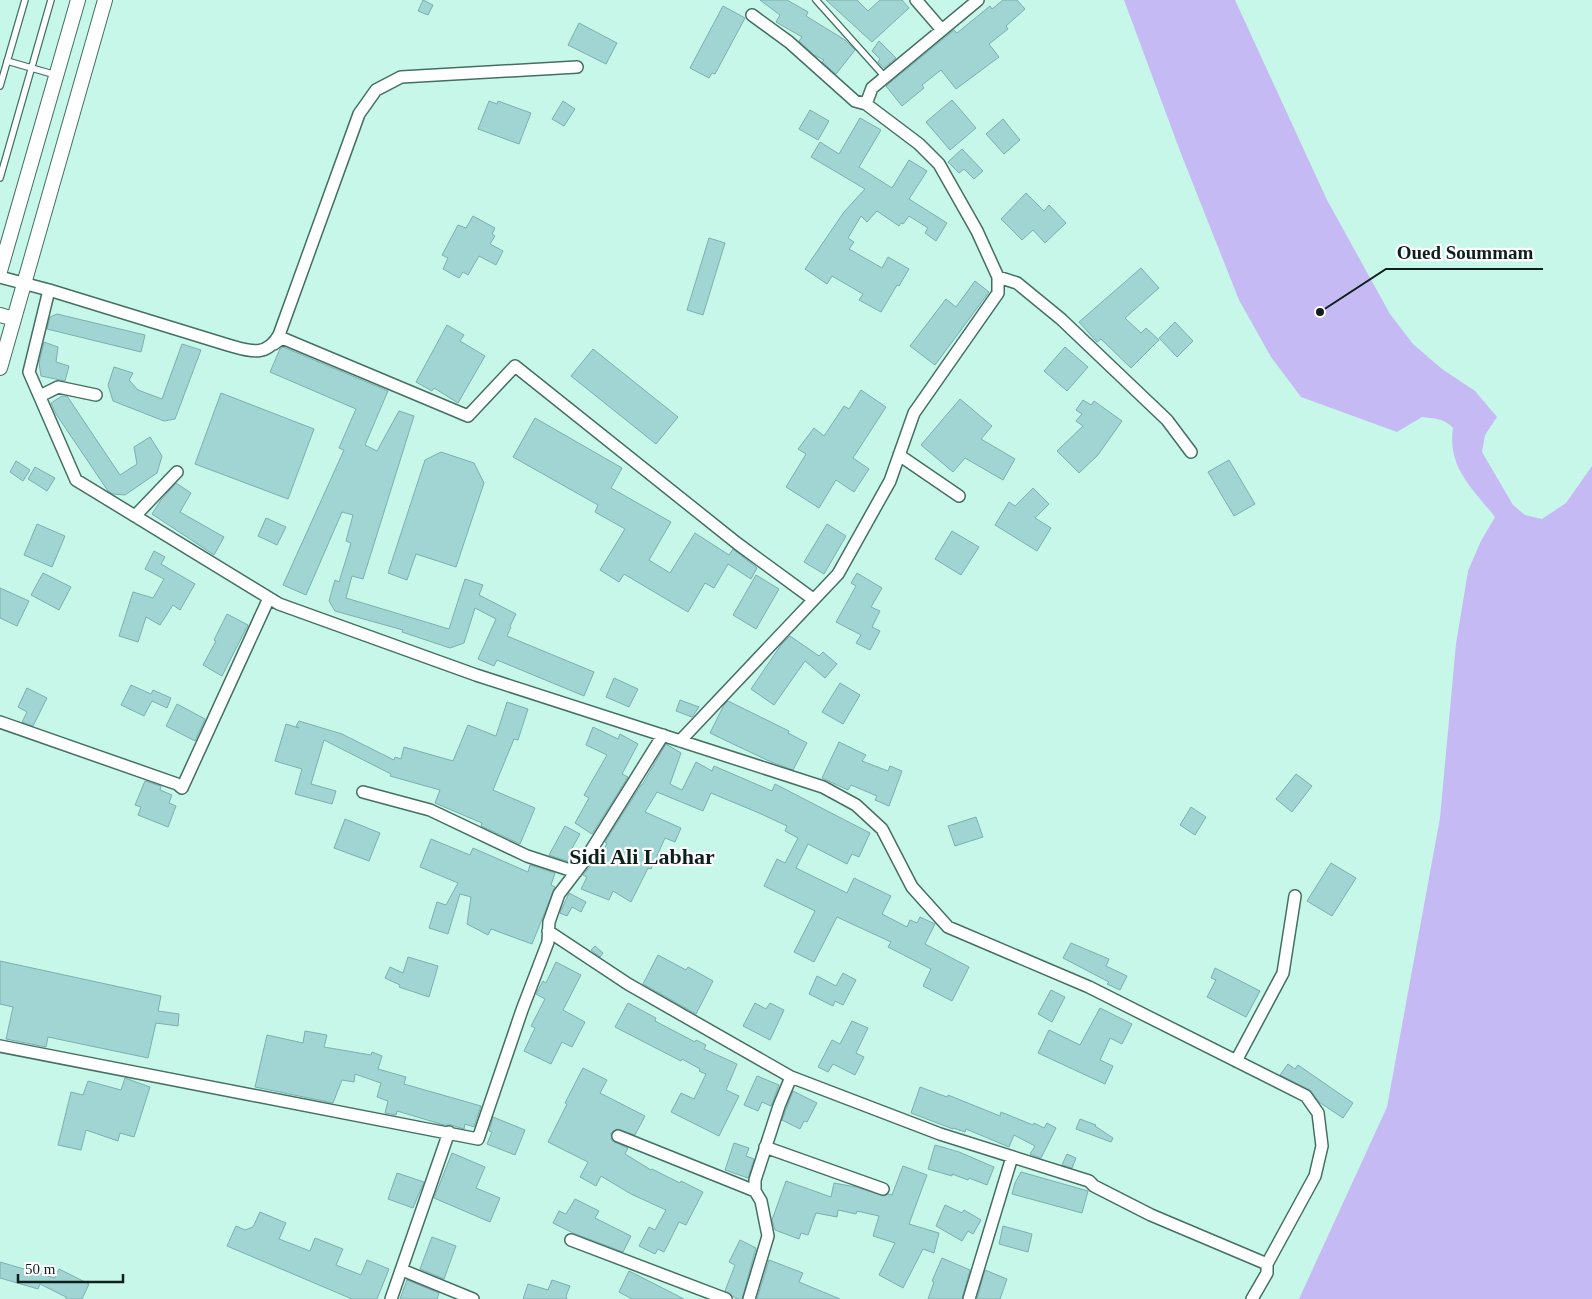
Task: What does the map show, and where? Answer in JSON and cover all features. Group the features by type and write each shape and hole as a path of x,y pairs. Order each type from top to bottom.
{"street":[{"path":"0,271 78,0"},
{"path":"0,368 105,0"},
{"path":"916,0 942,30"},
{"path":"866,104 872,88 978,0"},
{"path":"984,0 990,0"},
{"path":"752,15 789,42 855,101 866,104 919,144 939,164 977,231 998,277 998,293"},
{"path":"274,344 279,335 359,114 376,90 401,77 577,67"},
{"path":"0,277 254,352 274,344 282,338 468,416 515,366 738,544 813,599"},
{"path":"998,277 1017,283 1061,318 1167,420 1191,452"},
{"path":"680,741 838,574 890,481 914,413 998,293 1017,283"},
{"path":"49,290 29,372 76,480 279,604 476,675 823,787 856,804 882,829 912,887 948,927 1089,987 1306,1096 1318,1113 1322,1146 1315,1176 1267,1264 1267,1273 1252,1299"},
{"path":"0,315 14,319"},
{"path":"40,396 58,387 96,395"},
{"path":"899,455 958,496"},
{"path":"135,516 177,472"},
{"path":"0,722 177,784 182,788 269,598"},
{"path":"0,1046 478,1139 522,1010 551,937 549,922 559,894 590,852 663,735"},
{"path":"363,792 430,810 527,856 576,872"},
{"path":"1236,1062 1284,973 1295,896"},
{"path":"551,937 628,984 790,1077 940,1134 1089,1181 1094,1186 1151,1215 1267,1264"},
{"path":"749,1299 768,1236 761,1201 755,1191 755,1180 790,1077"},
{"path":"392,1299 449,1132"},
{"path":"618,1136 755,1191"},
{"path":"765,1147 883,1189"},
{"path":"969,1299 1012,1157"},
{"path":"571,1240 726,1299"},
{"path":"402,1270 473,1299"}],"lane":[{"path":"0,86 25,0"},
{"path":"0,178 51,0"},
{"path":"816,0 886,77"},
{"path":"7,61 56,75"}],"shaded area":[{"path":"1124,0 1235,0 1327,200 1390,314 1413,344 1442,369 1475,391 1497,417 1485,435 1482,452 1513,505 1525,515 1542,519 1566,503 1592,466 1592,1299 1299,1299 1387,1107 1440,818 1456,644 1468,571 1481,541 1495,517 1470,487 1458,466 1452,442 1453,428 1450,425 1439,419 1422,417 1397,432 1301,397 1271,357 1239,300 1180,151"}],"building":[{"path":"423,0 433,5 428,15 418,11"},
{"path":"760,0 787,0 808,12 806,16 845,40 855,50 836,74 822,62 824,60 814,55 799,41 802,37 776,22 780,15"},
{"path":"826,0 857,0 868,11 880,0 902,0 909,8 872,42"},
{"path":"1003,0 1017,0 1025,9 1006,26 1008,29 989,44 999,57 956,89 941,70 922,85 924,88 902,106 886,86 954,30 957,33 990,6 992,9"},
{"path":"723,6 745,18 715,74 712,73 709,78 690,68"},
{"path":"579,23 617,43 606,64 568,45"},
{"path":"879,41 896,58 884,68 878,62 880,59 872,51"},
{"path":"952,100 976,128 950,150 926,122"},
{"path":"489,101 497,104 498,101 531,113 519,144 478,129"},
{"path":"563,101 575,109 564,126 552,119"},
{"path":"810,110 829,121 818,140 799,129"},
{"path":"860,118 881,130 859,167 892,188 909,160 927,171 909,199 947,223 936,241 925,233 928,228 909,216 899,226 877,211 867,222 861,216 848,238 854,242 849,249 882,268 888,257 909,269 881,312 859,300 863,294 832,276 827,284 805,269 844,212 865,189 811,157 820,142 839,154"},
{"path":"1003,119 1020,140 1004,154 986,134"},
{"path":"962,149 983,171 974,179 964,169 959,173 948,162"},
{"path":"1026,193 1044,211 1049,205 1066,223 1045,243 1033,230 1022,240 1001,219"},
{"path":"473,216 495,228 492,234 495,236 490,244 503,251 496,265 479,256 468,275 463,272 459,278 443,269 448,258 442,255 458,225 466,228"},
{"path":"709,238 725,243 703,315 687,310"},
{"path":"1141,268 1159,288 1125,318 1141,333 1146,328 1159,340 1131,368 1101,339 1097,342 1079,322"},
{"path":"975,281 989,292 935,365 910,346 946,299 956,307"},
{"path":"57,314 145,335 141,352 47,329 50,317"},
{"path":"1175,322 1193,341 1177,357 1159,338"},
{"path":"447,325 464,335 460,341 485,356 458,403 434,388 432,391 416,382"},
{"path":"44,342 58,347 56,362 69,366 65,381 41,376 39,363"},
{"path":"182,344 201,350 175,419 164,421 113,401 108,385 114,367 133,373 129,380 138,390 162,399"},
{"path":"283,347 388,391 365,445 377,451 399,411 414,416 363,579 352,576 346,598 449,629 465,579 483,585 479,595 516,614 507,636 594,672 584,696 497,660 494,666 478,659 496,619 475,608 464,643 450,648 402,632 403,630 335,611 329,601 335,580 339,582 351,543 346,541 353,515 342,512 306,595 283,585 344,450 339,448 356,409 270,372 280,349"},
{"path":"1065,347 1088,367 1067,391 1044,371"},
{"path":"593,349 678,417 656,444 571,376"},
{"path":"861,390 886,407 853,458 869,469 854,492 836,480 819,508 786,487 806,454 798,449 814,428 824,436 844,406 849,409"},
{"path":"221,393 314,429 288,499 195,464"},
{"path":"62,396 67,396 120,475 137,464 134,447 150,437 162,456 157,473 125,495 113,494 108,491 56,414 51,403"},
{"path":"960,399 992,426 981,439 1015,459 1003,480 965,458 953,472 921,445"},
{"path":"1083,400 1091,405 1094,401 1122,421 1098,455 1079,473 1057,451 1083,426 1076,421 1082,414 1076,410"},
{"path":"535,418 622,468 611,488 671,522 649,560 670,573 695,533 729,555 733,549 757,568 751,579 728,564 714,588 705,583 688,612 624,574 619,582 600,570 625,529 595,512 598,505 513,457"},
{"path":"441,452 474,463 484,483 456,567 416,554 407,580 388,573 425,460"},
{"path":"1229,460 1255,504 1234,516 1208,472"},
{"path":"16,461 30,470 23,481 10,472"},
{"path":"35,467 55,478 47,491 28,479"},
{"path":"176,483 191,493 180,512 224,537 214,555 152,514"},
{"path":"1033,488 1049,504 1035,518 1051,528 1037,551 995,525 1009,502 1015,506"},
{"path":"266,518 286,527 277,545 258,536"},
{"path":"37,524 65,536 52,567 24,555"},
{"path":"827,524 846,536 824,574 804,562"},
{"path":"952,531 979,547 961,575 935,559"},
{"path":"154,551 165,557 161,564 195,584 180,610 173,605 160,625 146,617 138,642 119,636 133,592 153,598 164,579 145,569"},
{"path":"43,573 71,587 59,610 31,595"},
{"path":"857,573 882,588 871,607 880,611 872,627 880,631 870,650 856,643 861,635 836,622 856,586 851,583"},
{"path":"756,575 779,589 756,629 733,615"},
{"path":"0,588 29,601 17,626 0,618"},
{"path":"227,614 248,625 222,676 203,665 216,641 214,640"},
{"path":"790,636 819,656 823,652 837,664 825,678 805,661 774,705 751,689 781,645"},
{"path":"614,678 638,689 629,707 606,697"},
{"path":"840,683 860,695 843,724 822,712"},
{"path":"131,685 151,694 153,690 171,698 167,708 152,701 144,716 121,705"},
{"path":"27,688 47,698 33,726 22,722 27,712 18,707"},
{"path":"680,700 699,707 692,717 676,711"},
{"path":"728,701 789,731 788,733 807,743 793,770 771,762 710,733 724,705"},
{"path":"507,702 528,709 518,740 514,739 493,790 535,808 520,844 481,826 482,823 435,803 440,790 390,776 391,774 324,740 311,784 336,791 332,804 295,794 302,769 275,761 286,724 299,728 296,726 299,721 342,734 394,760 395,757 401,759 404,747 453,761 468,725 496,736"},
{"path":"177,704 205,719 195,741 166,726"},
{"path":"593,727 618,739 620,734 638,744 622,774 628,777 592,834 575,823 589,798 584,795 607,755 586,745"},
{"path":"839,742 866,755 862,761 888,771 890,766 902,771 889,806 875,800 877,796 851,785 848,790 822,778"},
{"path":"666,744 681,753 670,784 682,790 696,762 712,771 714,766 772,791 775,784 870,833 859,857 852,854 847,864 808,844 796,868 847,893 854,878 891,896 882,914 907,927 910,920 917,923 920,917 935,924 925,944 969,967 952,1001 923,986 931,969 888,947 891,942 837,917 814,962 794,952 815,911 764,886 777,859 785,863 798,838 785,831 787,826 711,793 703,811 657,792 645,812 681,828 675,842 665,838 651,869 648,868 631,902 613,891 609,900 581,889 587,877 583,875 592,864 596,866 607,843 605,842"},
{"path":"1296,774 1312,786 1292,812 1276,799"},
{"path":"145,781 161,786 160,790 172,795 169,803 176,806 168,827 138,815 141,807 135,805"},
{"path":"1191,807 1206,817 1195,835 1180,825"},
{"path":"976,817 983,837 955,846 948,826"},
{"path":"345,819 380,833 369,861 334,848"},
{"path":"565,826 580,834 570,852 578,856 573,863 549,855"},
{"path":"431,839 470,855 473,848 528,872 530,865 555,873 551,885 555,887 532,944 491,929 488,935 467,924 471,897 460,894 448,934 429,928 437,902 446,905 458,883 420,867"},
{"path":"1331,863 1356,878 1332,916 1307,901"},
{"path":"569,893 586,902 581,912 572,907 567,916 560,913"},
{"path":"1071,943 1109,959 1106,966 1127,976 1120,990 1107,984 1109,982 1063,958"},
{"path":"595,946 603,953 600,957 591,950"},
{"path":"658,955 686,970 688,967 713,981 696,1014 643,984"},
{"path":"408,957 438,966 429,997 399,987 400,985 385,978 390,967 403,973"},
{"path":"0,961 161,996 158,1011 179,1014 178,1026 156,1023 148,1058 48,1037 46,1047 6,1039 13,1007 0,1004"},
{"path":"556,962 581,975 563,1010 585,1022 572,1047 562,1042 551,1064 524,1051 535,1028 531,1026 545,999 536,994 543,981 546,983"},
{"path":"1215,968 1260,991 1246,1017 1207,997 1216,980 1211,978"},
{"path":"843,973 856,980 843,1005 835,1001 833,1006 809,994 817,976 836,986"},
{"path":"1051,990 1065,997 1052,1022 1038,1014"},
{"path":"628,1003 656,1018 655,1021 695,1042 696,1040 706,1045 704,1049 737,1064 726,1090 739,1096 719,1136 671,1112 681,1093 694,1099 706,1074 682,1059 681,1061 615,1027"},
{"path":"755,1003 766,1009 770,1003 784,1010 770,1040 743,1026"},
{"path":"1100,1008 1132,1024 1122,1044 1110,1038 1100,1060 1113,1066 1105,1084 1038,1053 1049,1030 1080,1045"},
{"path":"852,1021 868,1028 856,1053 864,1057 855,1075 833,1064 828,1072 818,1067 832,1040 840,1044"},
{"path":"305,1031 327,1035 324,1047 371,1055 372,1052 382,1056 378,1069 406,1077 404,1084 481,1106 474,1127 465,1124 464,1129 444,1125 397,1111 396,1115 385,1113 388,1101 377,1097 381,1083 355,1074 354,1082 342,1080 333,1103 255,1087 267,1035 303,1043"},
{"path":"1288,1064 1295,1069 1298,1065 1353,1103 1343,1118 1319,1102 1310,1090 1280,1075"},
{"path":"583,1068 607,1080 600,1093 645,1116 635,1135 617,1129 611,1133 612,1141 628,1148 625,1154 651,1170 680,1183 681,1181 703,1192 686,1225 679,1222 664,1252 658,1249 655,1254 639,1246 649,1227 655,1230 666,1210 631,1194 601,1176 596,1186 580,1177 588,1162 548,1142"},
{"path":"757,1076 779,1085 771,1106 762,1102 758,1111 744,1105"},
{"path":"125,1078 150,1087 134,1137 120,1133 118,1141 86,1130 81,1150 58,1145 71,1092 83,1095 88,1081 121,1090"},
{"path":"920,1087 947,1097 948,1095 1000,1116 1001,1112 1033,1125 1034,1123 1044,1128 1047,1123 1056,1128 1041,1158 1030,1154 1035,1146 1014,1135 1009,1147 966,1129 965,1132 953,1129 911,1113"},
{"path":"793,1091 817,1103 807,1122 804,1121 800,1129 782,1120"},
{"path":"493,1117 525,1130 515,1155 487,1144 492,1132 489,1131"},
{"path":"1080,1119 1096,1125 1113,1138 1111,1142 1076,1129"},
{"path":"734,1143 749,1148 746,1156 754,1159 748,1178 725,1170"},
{"path":"935,1145 959,1152 994,1167 987,1185 969,1178 968,1180 952,1174 952,1176 928,1169"},
{"path":"452,1153 485,1167 476,1188 500,1198 490,1222 434,1198"},
{"path":"1067,1154 1076,1158 1072,1168 1062,1165"},
{"path":"903,1166 927,1175 909,1224 939,1233 934,1253 923,1249 903,1288 879,1275 895,1243 873,1236 879,1216 857,1211 856,1214 838,1210 837,1217 816,1213 808,1235 801,1233 799,1239 775,1230 772,1220 786,1181 831,1197 834,1183 856,1187 884,1196 892,1195"},
{"path":"1021,1172 1088,1191 1082,1213 1012,1194"},
{"path":"397,1173 424,1182 413,1208 388,1199"},
{"path":"575,1199 599,1211 595,1218 631,1236 623,1252 573,1233 553,1223 559,1211 566,1214"},
{"path":"945,1205 962,1213 964,1210 981,1220 973,1234 968,1231 962,1241 936,1226"},
{"path":"260,1212 286,1223 279,1239 310,1251 315,1238 343,1249 336,1265 361,1275 367,1260 389,1269 377,1299 352,1299 227,1246 236,1226 245,1230 253,1227"},
{"path":"1003,1226 1032,1234 1028,1252 999,1244"},
{"path":"432,1237 456,1246 444,1279 420,1269"},
{"path":"740,1240 756,1248 742,1299 737,1299 725,1291 735,1265 729,1262"},
{"path":"942,1258 970,1270 962,1299 928,1299 934,1282 932,1281"},
{"path":"769,1260 803,1273 799,1282 840,1299 757,1299"},
{"path":"0,1262 55,1278 59,1269 89,1284 82,1299 66,1299 66,1297 40,1284 38,1289 0,1278"},
{"path":"985,1270 1007,1279 1000,1299 977,1299"},
{"path":"629,1271 684,1299 632,1299 619,1292"},
{"path":"407,1280 439,1293 437,1299 400,1299"},
{"path":"552,1280 570,1286 566,1296 567,1299 523,1299 528,1284 548,1290"}],"place":[{"name":"Oued Soummam","path":"1320,312"}],"district":[{"name":"Sidi Ali Labhar","path":"642,856"}]}
